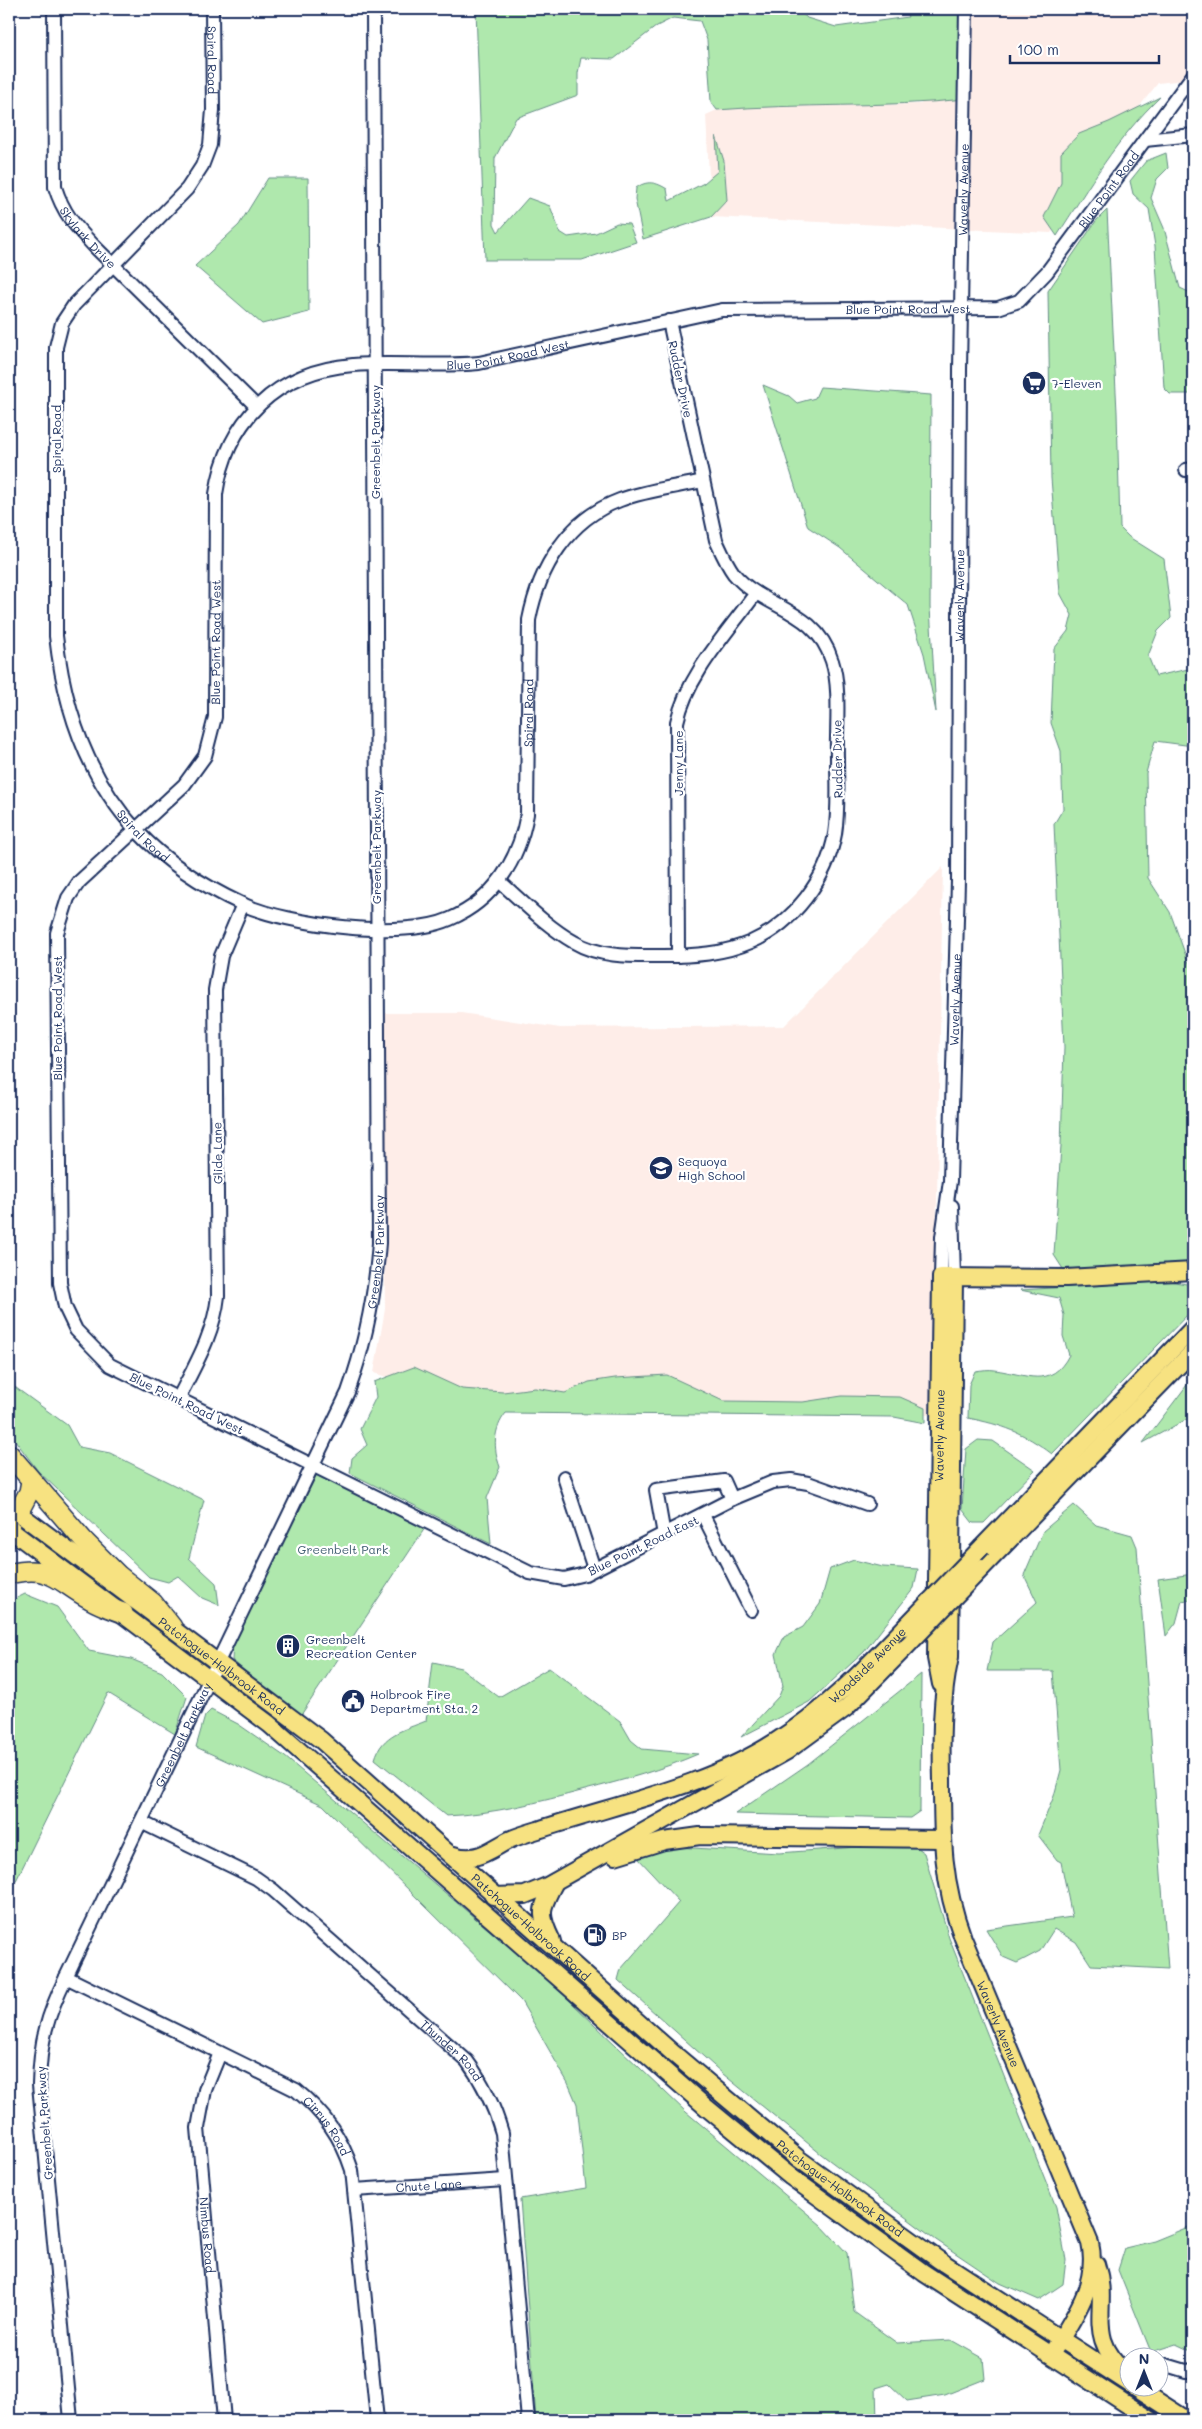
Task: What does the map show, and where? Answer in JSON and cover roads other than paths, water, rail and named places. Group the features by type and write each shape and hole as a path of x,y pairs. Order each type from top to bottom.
{"highway":[{"path":"9,1454 84,1542 118,1575 153,1603 172,1627"},
{"path":"11,1522 29,1492 31,1481"},
{"path":"9,1574 29,1570 48,1573 66,1582 90,1599 122,1613"}],"main road":[{"path":"947,1277 1066,1278 1193,1271"},
{"name":"Waverly Avenue","path":"947,1277 950,1657 943,1691 942,1839 947,1885 956,1918 1092,2250 1091,2274 1087,2291 1050,2356"},
{"name":"Woodside Avenue","path":"498,1896 525,1895 555,1882 787,1751 846,1708 982,1568 1052,1485 1193,1328"},
{"name":"Woodside Avenue","path":"1068,1468 1193,1351"},
{"name":"Woodside Avenue","path":"449,1853 469,1858 482,1856 521,1836 675,1787 742,1761 774,1743 832,1701 982,1547 1052,1485"},
{"name":"Patchogue-Holbrook Road","path":"11,1522 122,1613 305,1754 707,2108 791,2177 917,2268 1050,2356"},
{"name":"Patchogue-Holbrook Road","path":"11,1522 172,1627 321,1740 715,2090 799,2159 886,2224 1060,2340"},
{"path":"577,1868 646,1845 700,1836 942,1839"},
{"path":"555,1882 542,1912 542,1920 555,1947"},
{"path":"450,1883 498,1896"},
{"path":"1092,2250 1101,2278 1099,2318 1103,2341 1114,2362 1120,2368"},
{"path":"1060,2340 1120,2378"},
{"path":"1050,2356 1151,2420"},
{"path":"1149,2396 1186,2420"},
{"path":"1151,2396 1155,2400"}],"street":[{"name":"Skylark Drive","path":"54,9 55,187 61,206 73,223 111,264 256,406"},
{"name":"Spiral Road","path":"212,9 213,110 210,145 202,166 187,189 111,264 74,305 62,323 56,347 56,636 60,673 67,707 83,749 118,807 136,830 183,872 244,904 311,924 376,928 414,926 450,919 482,898 499,881 513,860 523,834 527,814 529,620 534,593 546,565 572,531 592,515 620,500 703,482"},
{"name":"Greenbelt Parkway","path":"71,2420 39,2085 40,2054 44,2032 66,1977 344,1400 358,1366 371,1318 376,1280 379,1243 373,9"},
{"name":"Waverly Avenue","path":"947,1277 954,1235 950,1182 958,836 961,308 966,9"},
{"name":"Blue Point Road","path":"1019,300 1047,272 1193,75"},
{"path":"1145,140 1193,135"},
{"name":"Blue Point Road West","path":"314,1464 110,1365 76,1330 65,1307 60,1283 57,933 68,898 79,882 184,785 205,756 215,717 216,494 219,472 228,450 256,406 283,386 311,374 342,367 374,364 457,365 479,363 722,310 998,308 1019,300"},
{"name":"Rudder Drive","path":"499,881 550,926 574,943 591,950 610,954 678,956 708,954 752,942 774,928 800,905 816,884 829,855 835,834 837,810 836,682 832,660 811,627 797,614 756,593 735,574 724,558 716,540 669,321"},
{"name":"Jenny Lane","path":"678,956 678,722 682,703 690,685 756,593"},
{"name":"Glide Lane","path":"178,1399 209,1336 216,1313 218,1296 215,990 221,956 244,904"},
{"name":"Blue Point Road East","path":"314,1464 530,1573 564,1579 576,1577 594,1569 732,1499 773,1482 791,1480 808,1483 867,1504"},
{"path":"564,1477 594,1569"},
{"path":"664,1534 656,1490 724,1481 732,1499"},
{"path":"703,1515 751,1610"},
{"name":"Thunder Road","path":"141,1822 256,1878 273,1890 467,2061 483,2083 498,2118 504,2156 528,2420"},
{"name":"Cirrus Road","path":"66,1977 296,2090 314,2104 336,2132 352,2170 376,2420"},
{"name":"Nimbus Road","path":"220,2052 205,2090 198,2128 224,2420"},
{"name":"Chute Lane","path":"354,2190 505,2180"},
{"path":"1170,2366 1186,2371 1193,2370"}],"place":[{"name":"7-Eleven","path":"1034,383"},
{"name":"Sequoya High School","path":"661,1168"},
{"name":"Greenbelt Recreation Center","path":"288,1646"},
{"name":"Holbrook Fire Department Sta. 2","path":"353,1701"},
{"name":"BP","path":"595,1935"}],"park label":[{"name":"Greenbelt Park","path":"343,1549"}]}
